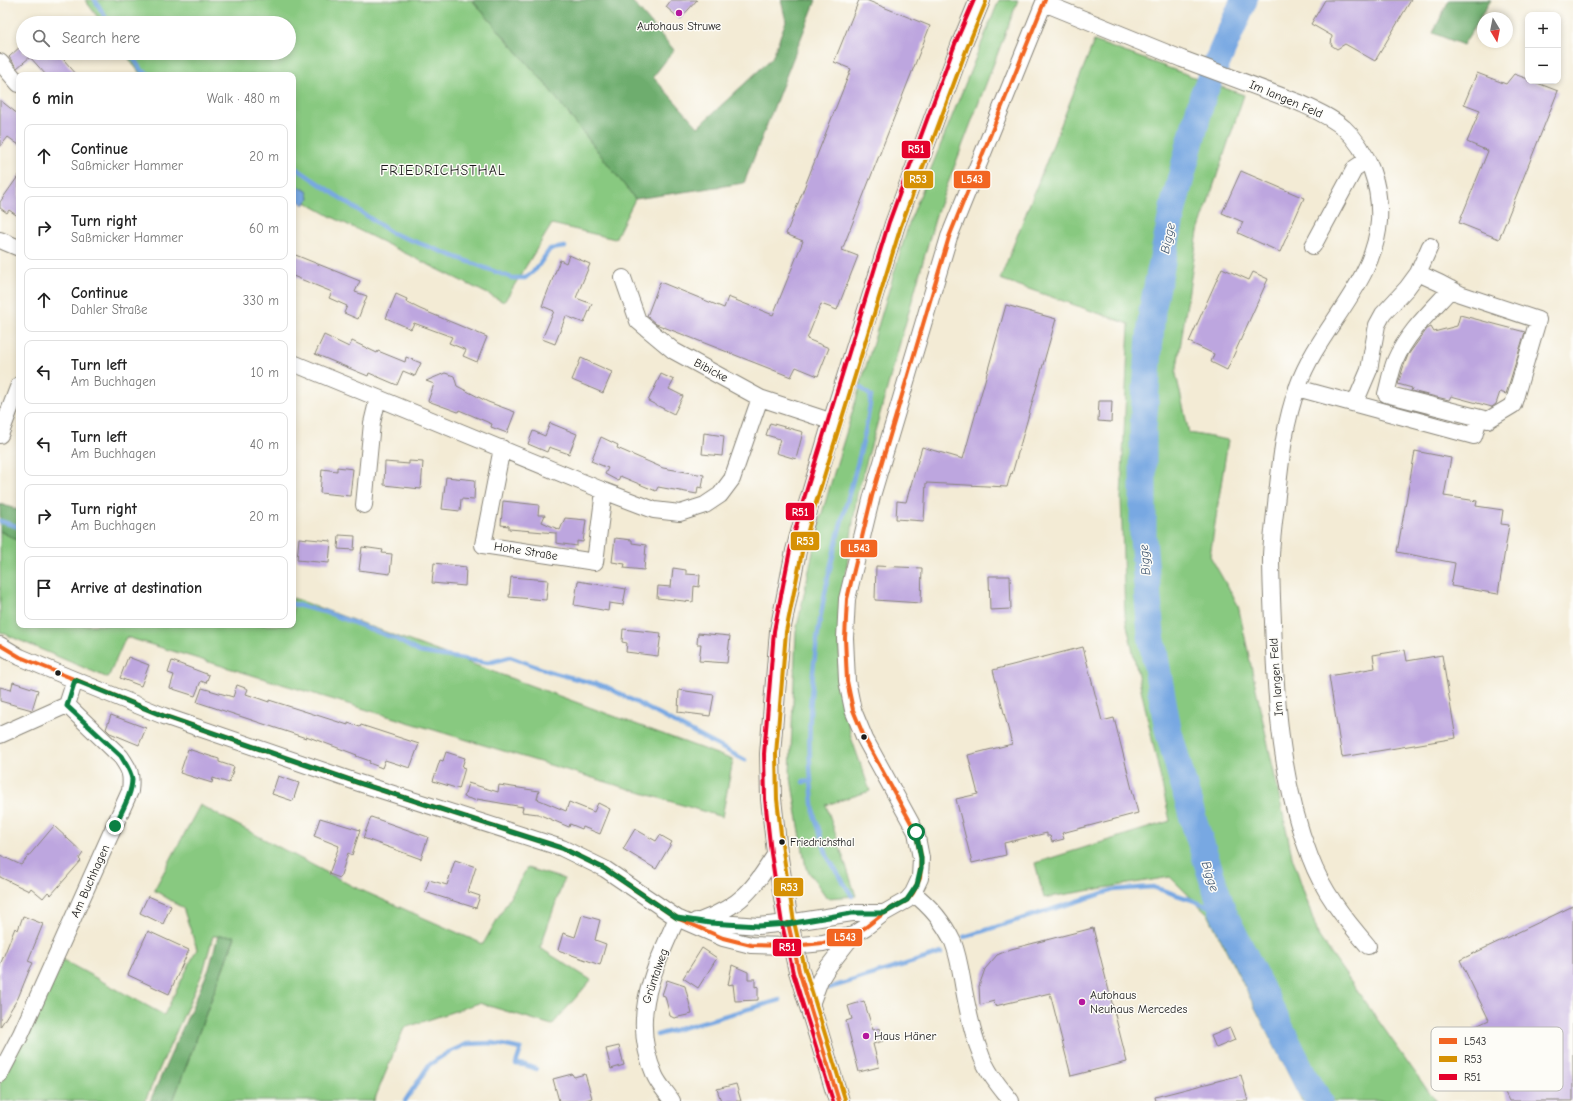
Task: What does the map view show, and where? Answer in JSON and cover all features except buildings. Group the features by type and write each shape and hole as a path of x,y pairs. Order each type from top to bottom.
{"main road":[{"path":"839,1101 792,946 777,852 771,799 770,754 780,630 796,551 833,422 895,224 961,46 980,0"}],"street":[{"name":"Im langen Feld","path":"1045,2 1182,59 1241,80 1317,111 1333,120 1350,135 1367,160 1373,173 1379,204 1378,230 1375,246 1363,274 1308,362 1297,388 1284,436 1271,552 1275,684 1278,717 1288,781 1302,836 1329,897 1340,913 1368,946"},
{"path":"0,645 20,656 75,680 164,716 359,783 562,848 605,869 677,918 723,938 739,943 761,946 792,946 823,943 853,935 884,913 907,900 913,893 920,878 921,868 919,844 916,832 865,739 853,710 847,674 845,638 847,599 872,496 949,237 1045,2"},
{"path":"0,62 16,81"},
{"path":"1312,246 1355,168 1367,160"},
{"path":"0,240 16,247"},
{"path":"1355,403 1369,370 1377,325 1383,314 1407,288 1418,272 1430,246"},
{"path":"1418,272 1451,289 1460,294 1538,320 1513,405 1488,420 1386,394 1395,361 1412,333 1451,289"},
{"name":"Bibicke","path":"623,278 638,321 674,351 760,398 833,422"},
{"path":"296,364 604,491 654,510 680,513 705,505 720,495 732,479 760,398"},
{"path":"1297,388 1474,436 1479,418"},
{"path":"0,435 16,393"},
{"path":"364,505 372,423 378,398"},
{"name":"Hohe Straße","path":"502,448 483,545 595,562 604,491"},
{"path":"0,735 67,706 75,680"},
{"name":"Am Buchhagen","path":"0,1074 21,1034 130,791 132,778 121,756 67,706"},
{"path":"699,922 721,913 741,900 759,880 777,852"},
{"path":"913,893 926,904 940,920 953,943 958,957 971,1024 980,1054 989,1072 1011,1101"},
{"path":"677,918 699,922 758,926 788,924 852,913 884,913"},
{"name":"Grüntalweg","path":"672,1101 655,1077 648,1057 643,1034 644,1007 651,982 677,918"},
{"path":"810,1008 820,980 828,967 853,935"}],"green space":[{"path":"85,0 472,0 543,81 635,199 615,239 552,224 504,302 330,216 296,197 296,72 139,72 130,60 296,60 296,16 97,16"},
{"path":"472,0 631,0 674,50 653,77 698,127 772,58 786,21 781,0 816,0 744,183 635,199 543,81"},
{"path":"999,0 1018,0 937,212 857,495 842,599 839,680 851,737 870,791 826,805 856,896 827,898 806,868 790,772 796,632 819,523 909,223"},
{"path":"1449,0 1491,0 1484,12 1477,12 1477,22 1463,45 1433,33"},
{"path":"1094,41 1244,95 1198,232 1176,374 1189,433 1228,440 1210,556 1238,605 1292,856 1319,937 1431,1095 1437,1101 1302,1101 1208,914 1170,877 1044,898 1035,863 1170,821 1125,616 1121,498 1129,324 1000,279"},
{"path":"0,504 16,509 16,539 0,531"},
{"path":"0,531 16,539 16,628 296,628 296,599 733,760 722,817 126,637 108,678 0,632"},
{"path":"200,805 352,886 483,944 527,868 564,879 540,948 591,980 552,1025 479,1003 404,1028 374,1101 173,1101 235,937 213,936 203,972 145,1101 0,1101 0,1084 61,959 164,1015 197,949 183,908 154,890"},
{"path":"218,936 235,936 173,1101 150,1101 209,969"}],"water":[{"path":"296,185 307,191 309,198 304,205 296,199"}],"waterway":[{"path":"95,0 105,16"},
{"name":"Bigge","path":"1244,0 1203,95 1174,204 1152,311 1143,428 1143,538 1151,635 1168,729 1194,822 1223,912 1309,1086 1320,1101"},
{"path":"135,60 141,70 145,72"},
{"path":"296,168 392,233 512,278 525,278 536,269 550,249 565,247"},
{"path":"811,781 810,723 814,663 829,575 865,434 871,396 861,388"},
{"path":"0,521 16,526"},
{"path":"296,605 328,613 396,639 419,652 488,663 510,657 551,672 607,687 745,760"},
{"path":"803,782 811,781 814,814 827,856 852,896"},
{"path":"964,937 1113,890 1153,887 1223,912"},
{"path":"829,988 942,953"},
{"path":"657,1035 780,1000"},
{"path":"405,1101 429,1065 447,1053 467,1044 493,1043 521,1049 516,1064 525,1065 536,1069"}],"transit line":[{"name":"R51","path":"833,1101 793,973 782,924 771,853 765,799 764,754 774,631 790,550 802,505 889,222 955,44 974,0"},
{"name":"L543","path":"0,645 20,657 164,716 359,783 562,848 605,869 677,918 723,938 751,945 792,946 823,943 839,939 853,935 866,927 884,913 907,900 913,893 920,878 921,858 916,832 865,739 853,710 847,681 845,638 847,599 872,496 949,237 1045,0"},
{"name":"R53","path":"845,1099 805,969 794,922 783,851 777,799 776,754 786,632 802,552 814,509 901,226 967,48 986,2"},
{"name":"L543","path":"788,923 799,971 839,1101"}],"place":[{"name":"Autohaus Struwe","path":"679,13"},
{"name":"Friedrichsthal","path":"782,842"},
{"name":"Autohaus Neuhaus Mercedes","path":"1082,1002"},
{"name":"Haus Häner","path":"866,1036"}],"district":[{"name":"FRIEDRICHSTHAL","path":"443,170"}],"route":[{"path":"115,826 130,791 132,778 121,756 67,706 75,680 164,716 359,783 562,848 605,869 677,918 734,926 758,926 788,924 852,913 884,913 894,909 907,900 913,893 920,878 921,858 916,832"}]}
